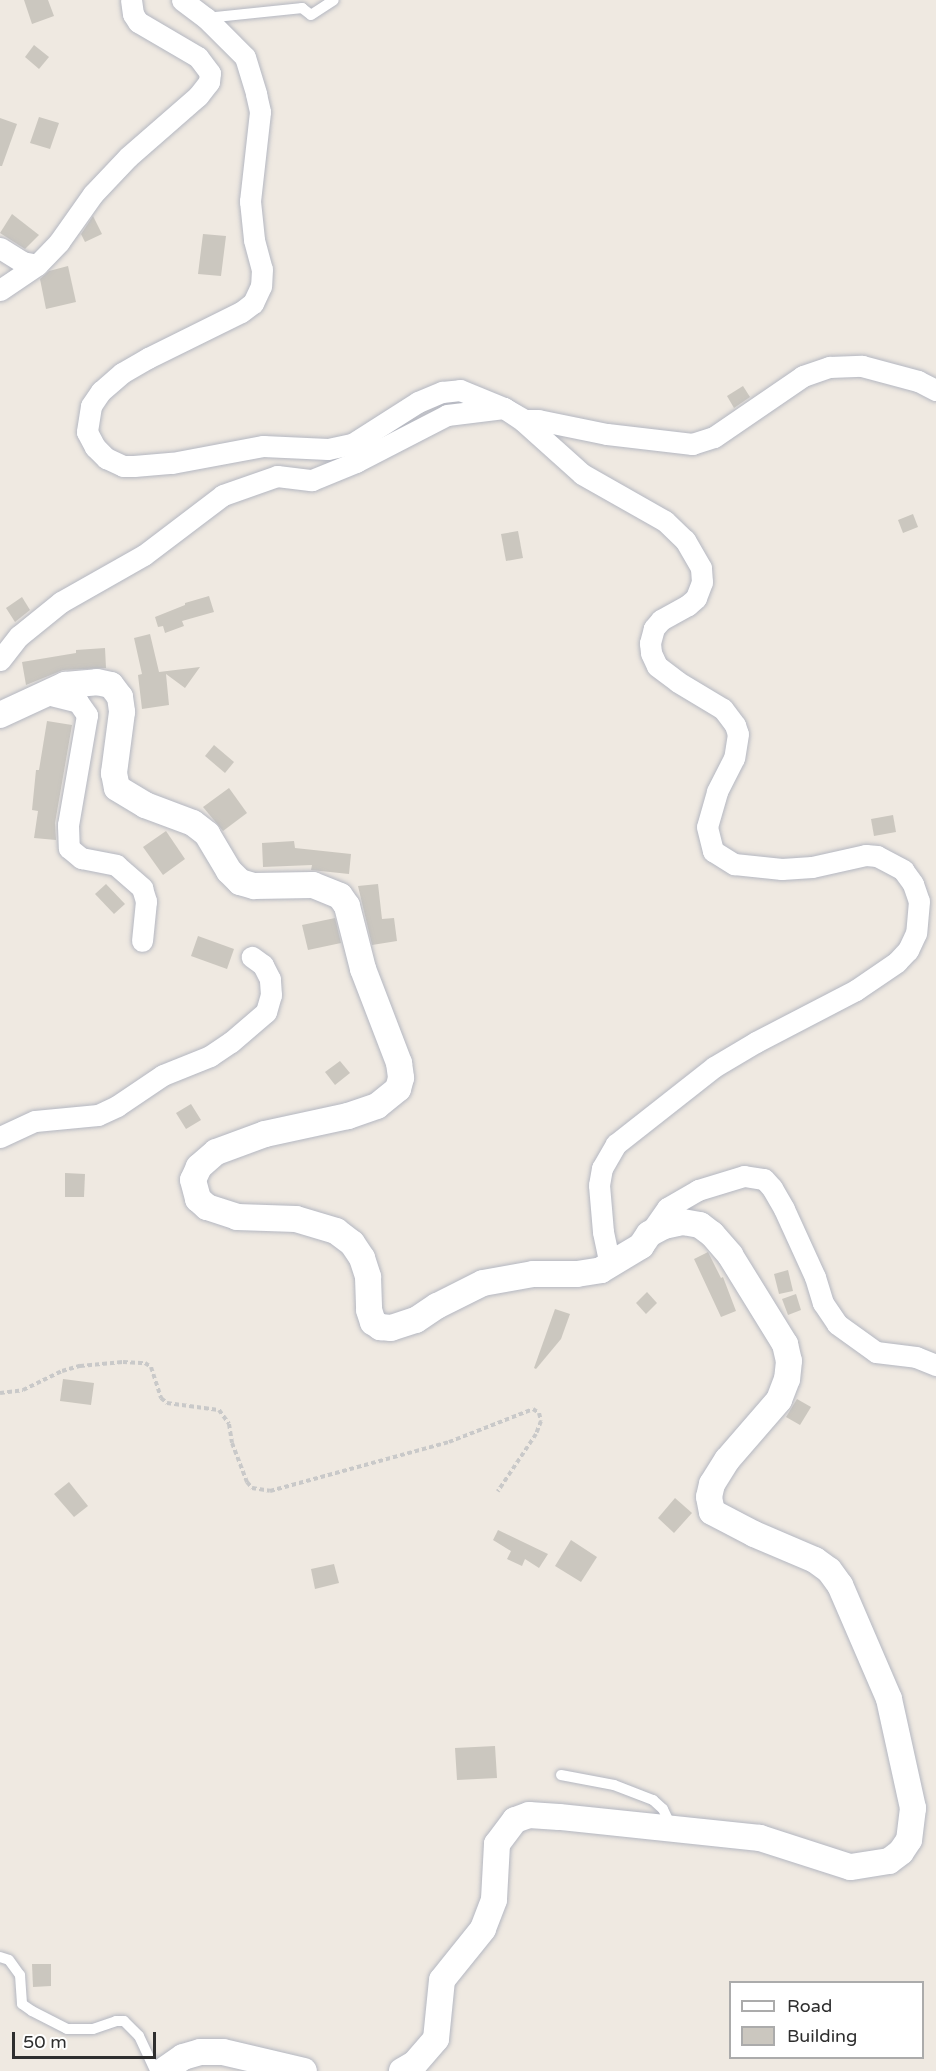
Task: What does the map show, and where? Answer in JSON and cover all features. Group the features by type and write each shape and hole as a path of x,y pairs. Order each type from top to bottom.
{"street":[{"path":"0,290 37,265 59,242 93,194 198,96 208,82 210,73 205,64 138,22 133,14 130,0"},
{"path":"182,0 206,18 245,57 260,112 250,201 254,240 262,269 261,286 253,303 241,312 148,358 122,373 102,391 91,406 87,432 95,447 106,458 123,466 134,466 172,463 263,446 328,449 352,444 418,402 442,392 460,390 504,408 525,420 538,420 608,434 692,444 714,437 803,376 829,367 861,366 918,381 936,390"},
{"path":"0,248 22,262 37,265"},
{"path":"0,660 19,636 62,602 144,555 224,495 277,476 312,480 356,462 447,415 504,408 523,421 582,474 665,521 686,540 698,561 702,582 696,598 661,620 654,628 651,653 657,666 678,682 723,709 735,725 738,734 734,758 717,792 706,827 713,851 734,864 782,869 812,867 866,855 877,856 903,870 913,884 919,901 916,933 908,950 883,974 714,1068 616,1144 602,1168 599,1185 603,1232 610,1265"},
{"path":"0,715 43,693 65,685 97,682 111,685 120,697 122,712 114,773 117,788 145,805 192,823 207,834 229,872 240,882 254,886 313,885 340,896 347,906 377,1010 399,1064 401,1078 398,1089 377,1106 348,1116 266,1134 216,1152 199,1167 193,1180 198,1199 220,1213 237,1217 296,1219 336,1232 351,1243 362,1258 370,1294 369,1310 373,1322 380,1327 401,1326 463,1293 505,1277 533,1274 577,1274 610,1265 642,1246 667,1208 698,1190 744,1176 764,1179 772,1188 815,1277 823,1303 837,1324 876,1352 916,1357 936,1365"},
{"path":"43,693 78,702 87,715 68,825 69,848 81,858 116,865 142,888 146,901 142,941"},
{"path":"0,1137 35,1121 98,1115 117,1106 163,1075 210,1056 231,1042 266,1012 271,995 270,980 263,965 252,957"},
{"path":"402,2071 414,2064 436,2039 442,1980 483,1929 494,1900 497,1844 515,1820 529,1815 559,1817 760,1838 850,1867 889,1861 901,1852 909,1840 913,1808 889,1699 840,1586 829,1570 809,1556 754,1534 712,1512 709,1497 712,1484 727,1460 779,1400 787,1379 789,1361 785,1344 730,1255 712,1234 700,1225 683,1222 664,1226 650,1234"},
{"path":"163,2071 183,2057 200,2052 223,2052 304,2071"}],"lane":[{"path":"206,18 302,8 311,15 334,0"},
{"path":"561,1775 614,1785 653,1800 663,1809 672,1828"},
{"path":"0,1957 9,1960 20,1975 22,2004 32,2012 67,2029 93,2029 116,2021 124,2021 139,2036 155,2071"}],"path":[{"path":"0,1393 23,1390 62,1371 80,1366 123,1362 145,1363 151,1367 161,1398 166,1403 211,1407 226,1416 243,1473 252,1488 260,1491 270,1491 405,1455 459,1438 533,1409 538,1413 541,1421 536,1434 498,1491"}],"building":[{"path":"24,0 48,0 54,16 32,24"},
{"path":"34,45 49,57 39,69 25,57"},
{"path":"39,117 59,123 50,149 30,143"},
{"path":"0,118 17,124 2,166 0,166"},
{"path":"12,214 39,235 25,249 0,233"},
{"path":"93,216 102,234 85,242 81,234"},
{"path":"203,234 226,236 221,276 198,274"},
{"path":"68,266 76,302 46,309 40,279 49,271"},
{"path":"743,386 750,397 734,408 727,396"},
{"path":"913,514 918,527 903,533 898,520"},
{"path":"518,531 523,558 506,561 501,534"},
{"path":"209,596 214,612 182,621 184,626 165,633 163,626 158,627 155,617 185,605 185,603"},
{"path":"22,597 30,610 15,622 6,608"},
{"path":"150,634 159,672 200,667 185,688 166,674 169,705 142,709 138,675 142,674 134,638"},
{"path":"105,648 106,668 63,670 26,685 22,662 76,653 76,650"},
{"path":"47,721 72,725 55,823 56,840 34,838 38,811 32,810 36,770 39,770"},
{"path":"214,745 234,762 225,773 205,756"},
{"path":"229,788 247,813 223,831 203,807"},
{"path":"893,815 896,832 874,836 871,819"},
{"path":"166,831 185,859 163,875 143,847"},
{"path":"294,841 295,848 351,854 349,874 311,870 312,865 263,867 262,843"},
{"path":"106,884 125,904 114,914 95,894"},
{"path":"378,884 382,919 394,918 397,941 372,945 358,886"},
{"path":"335,918 341,943 308,950 302,925"},
{"path":"198,936 234,949 227,969 191,956"},
{"path":"340,1061 350,1073 335,1085 325,1072"},
{"path":"191,1104 201,1120 186,1129 176,1113"},
{"path":"65,1173 85,1174 84,1197 65,1197"},
{"path":"708,1252 721,1278 723,1277 736,1311 721,1317 694,1259"},
{"path":"788,1270 793,1291 779,1294 774,1274"},
{"path":"647,1292 657,1303 646,1314 636,1303"},
{"path":"796,1294 801,1310 788,1315 782,1299"},
{"path":"555,1309 570,1314 561,1339 536,1369 534,1368"},
{"path":"63,1379 94,1383 91,1405 60,1401"},
{"path":"797,1399 811,1407 800,1425 786,1417"},
{"path":"69,1482 88,1506 74,1517 54,1494"},
{"path":"675,1498 692,1513 674,1533 658,1518"},
{"path":"498,1530 548,1554 539,1568 525,1559 522,1566 507,1559 511,1551 493,1540"},
{"path":"571,1540 597,1557 581,1582 555,1566"},
{"path":"334,1564 339,1583 315,1589 311,1569"},
{"path":"495,1746 497,1778 457,1780 455,1748"},
{"path":"32,1964 51,1964 51,1986 33,1987"}]}
